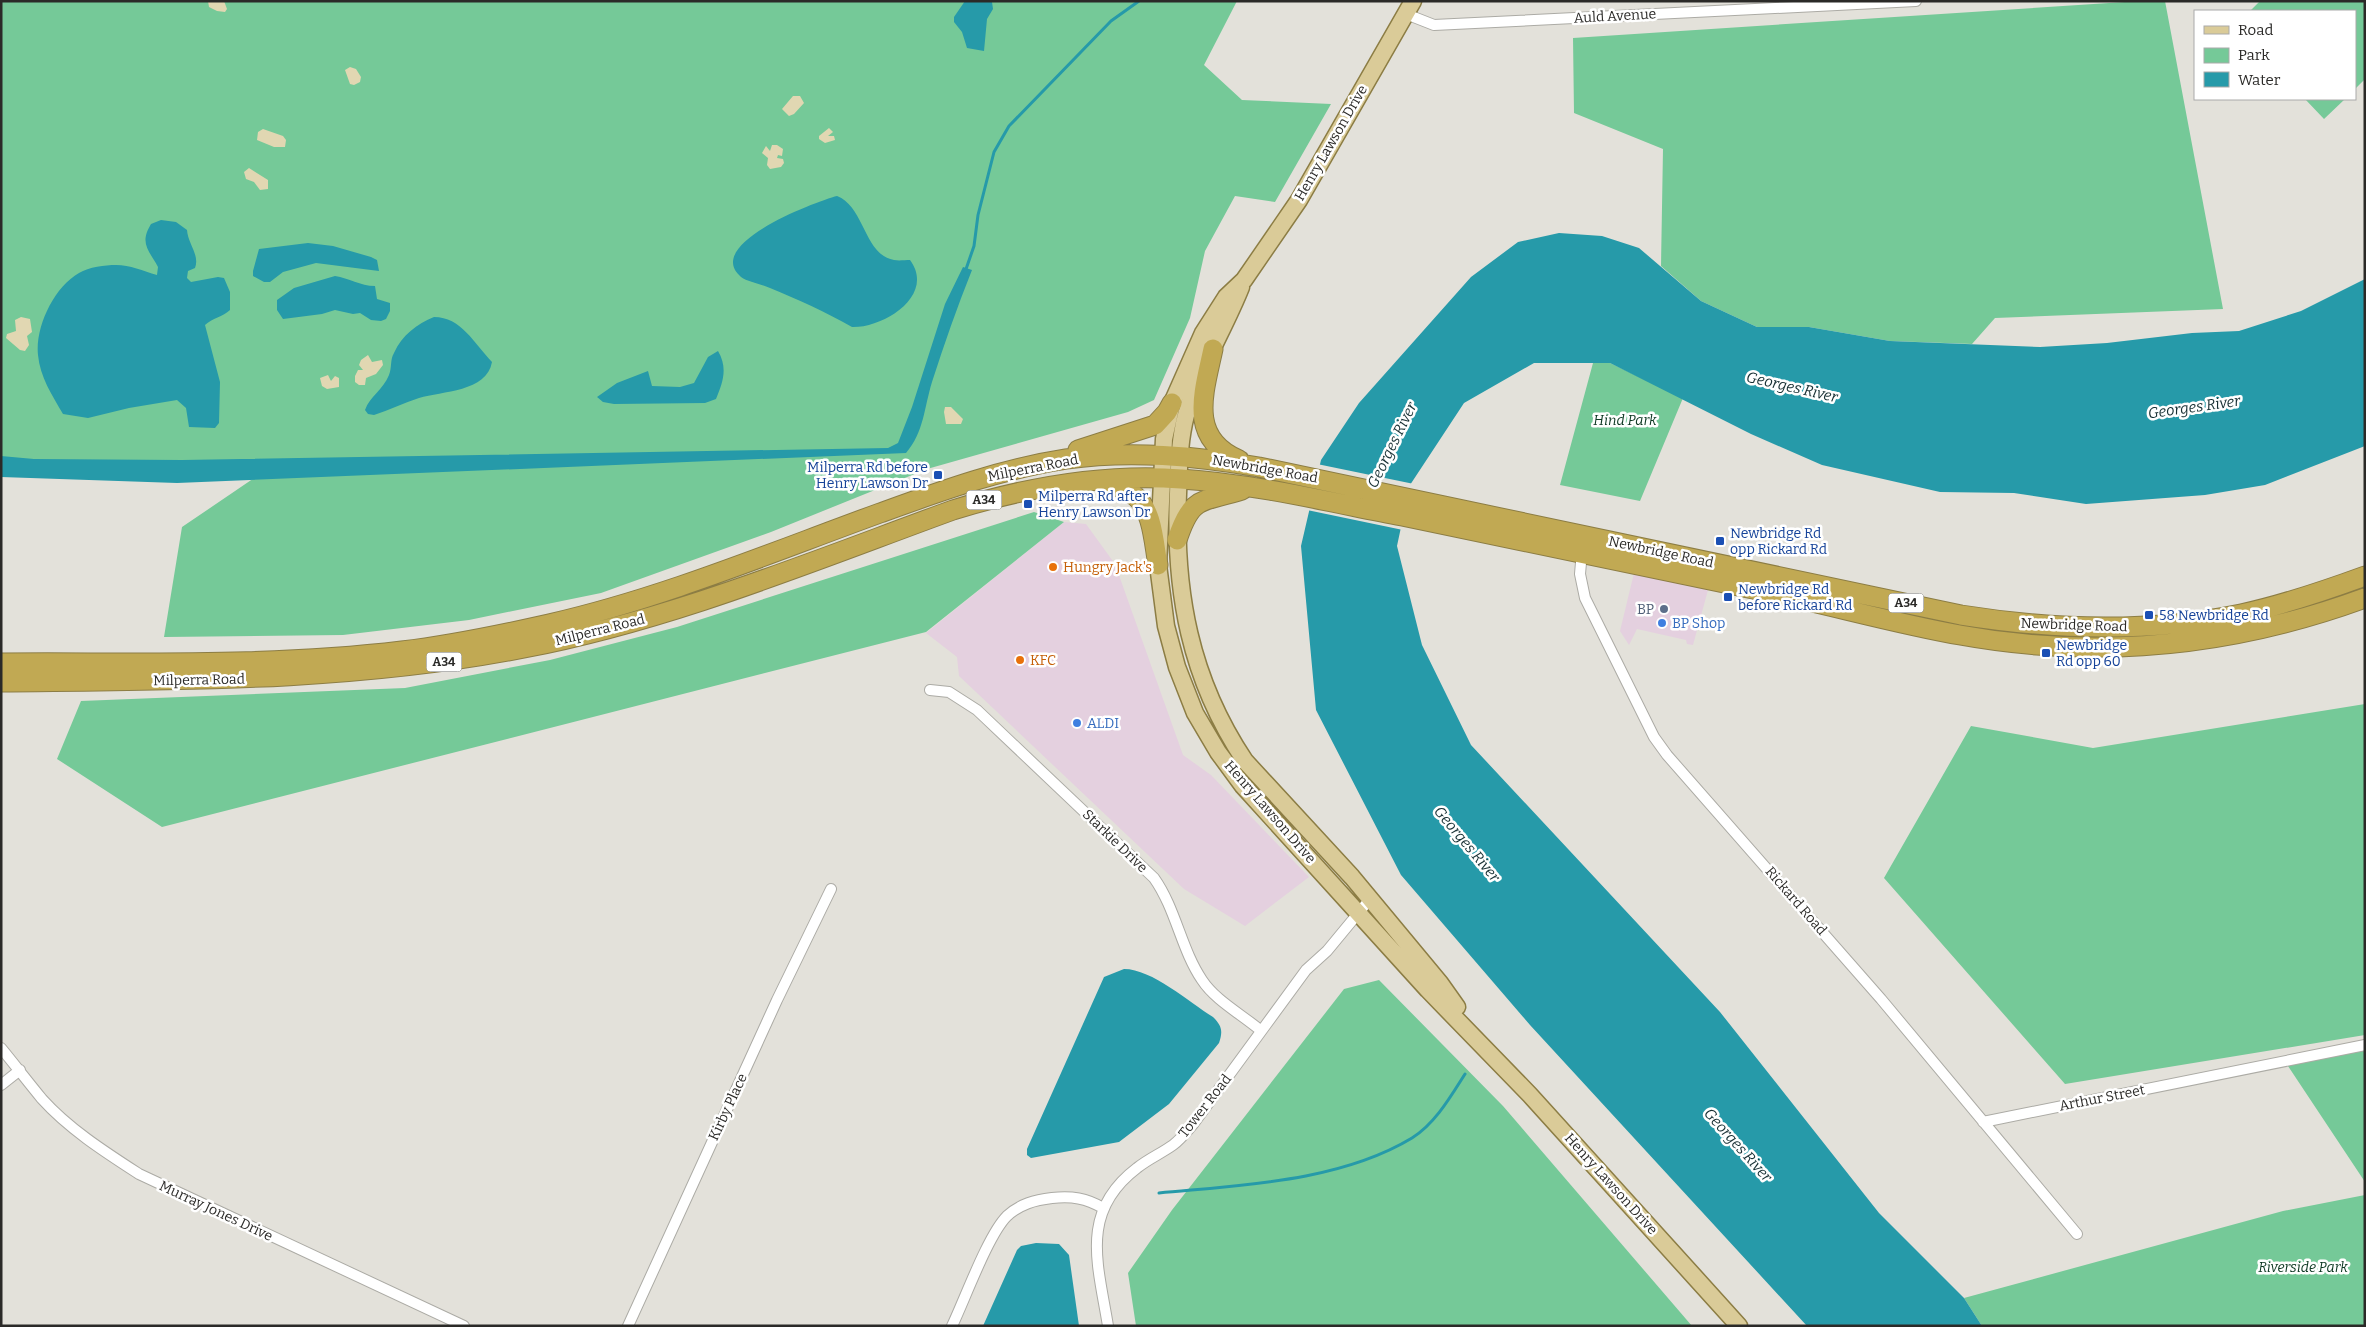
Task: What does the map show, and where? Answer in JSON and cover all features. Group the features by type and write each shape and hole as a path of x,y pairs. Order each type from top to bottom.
{"highway":[{"path":"1213,349 1203,399 1203,420 1208,434 1213,443 1228,454 1259,467"},
{"path":"1017,469 1148,428 1159,422 1172,403"},
{"name":"Newbridge Road","path":"1172,455 1296,474 2001,621 2077,628 2169,625 2242,614 2283,604 2365,576"},
{"name":"Milperra Road","path":"1,663 267,661 402,651 474,640 552,624 668,592 958,485 1017,469 1069,459 1172,455"},
{"name":"Newbridge Road","path":"1170,478 1292,494 1787,596 1958,635 1999,641 2077,648 2174,644 2251,633 2332,610 2365,598"},
{"name":"Milperra Road","path":"1,682 230,680 305,676 381,671 517,650 607,629 671,610 953,510 1001,495 1050,485 1104,480 1170,478"},
{"path":"1104,480 1129,492 1144,506 1150,522 1158,565"},
{"path":"1177,540 1188,513 1198,502 1250,488"}],"main road":[{"name":"Henry Lawson Drive","path":"1172,455 1164,439 1172,403 1203,333 1226,297 1244,280 1299,200 1410,7"},
{"name":"Henry Lawson Drive","path":"1244,280 1230,316 1192,396 1172,455 1158,565 1166,626 1185,690 1205,731 1243,786 1428,990 1483,1044 1739,1326"},
{"name":"Henry Lawson Drive","path":"1170,478 1177,540 1178,573 1185,620 1195,659 1210,699 1231,740 1265,784 1370,899 1440,983 1483,1044"}],"street":[{"name":"Auld Avenue","path":"1410,7 1434,25 1916,1"},
{"name":"Rickard Road","path":"1582,534 1580,574 1585,598 1654,736 1667,755 1881,998 2077,1234"},
{"name":"Starkie Drive","path":"930,690 949,692 977,710 1154,878 1164,891 1200,978 1221,999 1260,1030"},
{"name":"Kirby Place","path":"628,1326 777,1000 831,889"},
{"name":"Tower Road","path":"1108,1326 1096,1236 1103,1208 1127,1177 1138,1167 1175,1144 1194,1123 1260,1030 1306,970 1327,951 1370,899"},
{"name":"Arthur Street","path":"1983,1122 2365,1045"},
{"name":"Murray Jones Drive","path":"1,1048 42,1099 64,1121 139,1174 464,1326"},
{"path":"1,1085 20,1070"},
{"path":"952,1326 1000,1226 1016,1210 1036,1200 1070,1196 1087,1199 1103,1208"}],"shaded area":[{"path":"1064,522 1086,524 1115,564 1183,755 1211,775 1309,877 1245,926 1184,889 959,676 957,657 926,633"},
{"name":"BP","path":"1634,573 1708,590 1693,645 1687,644 1686,640 1637,629 1629,645 1620,631"}],"green space":[{"path":"1,1 1237,1 1204,65 1242,100 1331,104 1275,202 1235,196 1205,251 1190,318 1154,400 1128,412 927,469 771,532 601,593 469,620 343,635 164,637 182,527 275,464 1,463"},
{"path":"2140,1 2165,1 2223,309 1995,318 1972,344 1890,341 1809,327 1757,327 1701,301 1661,266 1663,149 1574,113 1573,38"},
{"path":"2260,1 2365,1 2365,79 2356,88 2356,10 2251,10"},
{"path":"2306,100 2344,100 2324,119"},
{"name":"Hind Park","path":"1593,363 1610,363 1683,398 1640,501 1560,485"},
{"path":"1034,512 1064,522 926,632 162,827 57,759 81,701 405,688 550,660 677,627"},
{"path":"2365,704 2365,1035 2065,1084 1884,878 1971,726 2093,748"},
{"path":"1379,980 1503,1106 1692,1326 1136,1326 1128,1273 1172,1210 1344,989"},
{"path":"2365,1045 2365,1182 2284,1060"},
{"name":"Riverside Park","path":"2365,1195 2364,1326 1982,1326 1964,1298 2283,1211"}],"sand":[{"path":"208,1 224,1 227,9 225,12 217,11 209,7"},
{"path":"350,67 356,69 361,77 360,82 354,85 350,84 345,70"},
{"path":"793,96 800,96 804,103 794,114 789,116 782,109"},
{"path":"829,128 833,132 828,136 834,136 835,140 825,143 819,139 819,136"},
{"path":"263,129 283,136 286,140 285,147 274,147 257,140 258,132"},
{"path":"772,145 777,145 783,149 782,156 778,155 777,158 783,159 784,163 781,167 770,169 767,165 768,158 762,153 766,146 770,151"},
{"path":"249,168 268,180 268,189 260,190 254,182 246,179 244,172"},
{"path":"21,317 30,319 32,332 27,336 29,345 25,351 20,350 6,338 7,334 16,331 15,320"},
{"path":"368,355 372,362 382,360 383,365 376,374 366,378 365,385 359,385 355,382 355,376 358,370 363,370 359,365 361,360"},
{"path":"328,375 331,381 335,376 339,378 339,387 327,389 322,386 320,378"},
{"path":"945,407 951,407 963,419 961,424 946,424"}],"water":[{"path":"965,1 992,2 993,9 987,19 984,51 967,48 962,32 954,22 954,17"},
{"path":"837,196 854,210 876,249 884,256 894,260 910,260 916,273 916,285 912,297 903,307 878,322 865,326 852,327 801,301 744,279 733,264 737,251 749,238 767,226 808,206"},
{"path":"161,220 176,222 187,230 196,263 195,268 188,271 187,278 191,282 218,277 224,278 230,292 230,310 205,325 220,382 219,423 215,428 189,427 186,408 177,400 129,408 88,418 63,414 51,393 39,363 38,344 40,332 48,309 54,298 70,279 87,269 121,265 157,275 158,267 147,247 146,237 151,224"},
{"name":"Georges River","path":"1559,233 1602,236 1639,248 1701,301 1757,327 1809,327 1890,341 2040,347 2107,343 2192,333 2239,331 2301,311 2365,279 2365,446 2265,485 2205,495 2086,504 2014,493 1940,492 1822,465 1751,434 1610,363 1534,363 1464,403 1410,485 1397,546 1422,645 1471,745 1720,1012 1879,1213 1964,1298 1982,1326 1807,1326 1530,1025 1401,875 1316,710 1301,546 1321,460 1359,403 1471,277 1518,242"},
{"path":"308,243 333,246 371,257 377,260 379,271 316,263 283,272 270,282 264,282 253,276 259,249"},
{"path":"963,267 972,270 929,392 917,437 906,453 177,483 1,477 1,456 34,459 182,460 888,448 898,443 912,407 945,304"},
{"path":"335,276 364,285 375,286 377,299 390,303 390,311 386,319 381,321 371,320 360,313 353,314 335,310 322,314 283,319 277,310 277,300 294,288"},
{"path":"434,317 452,321 466,332 492,362 488,372 473,385 462,389 419,398 374,415 368,414 365,410 367,405 386,380 390,372 393,355 401,341 416,327"},
{"path":"718,351 724,369 721,387 716,399 705,403 614,404 603,402 597,397 617,383 648,371 652,386 680,387 694,383 708,357"},
{"path":"1124,969 1135,970 1158,980 1213,1017 1221,1029 1219,1043 1169,1104 1119,1142 1031,1158 1027,1155 1027,1149 1104,977"},
{"path":"1036,1243 1059,1244 1069,1255 1079,1326 983,1326 1017,1250 1021,1246"}],"pier":[{"path":"1317,464 1414,484 1403,530 1307,510"}],"waterway":[{"path":"965,272 974,246 978,215 994,152 1009,126 1111,21 1139,1"},
{"path":"1159,1193 1289,1179 1321,1173 1384,1153 1412,1138 1428,1125 1442,1109 1465,1074"}],"place":[{"name":"Milperra Rd before Henry Lawson Dr","path":"938,475"},
{"name":"Milperra Rd after Henry Lawson Dr","path":"1028,504"},
{"name":"Newbridge Rd opp Rickard Rd","path":"1720,541"},
{"name":"Hungry Jack's","path":"1053,567"},
{"name":"Newbridge Rd before Rickard Rd","path":"1728,597"},
{"name":"BP","path":"1664,609"},
{"name":"58 Newbridge Rd","path":"2149,615"},
{"name":"BP Shop","path":"1662,623"},
{"name":"Newbridge Rd opp 60","path":"2046,653"},
{"name":"KFC","path":"1020,660"},
{"name":"ALDI","path":"1077,723"}]}
